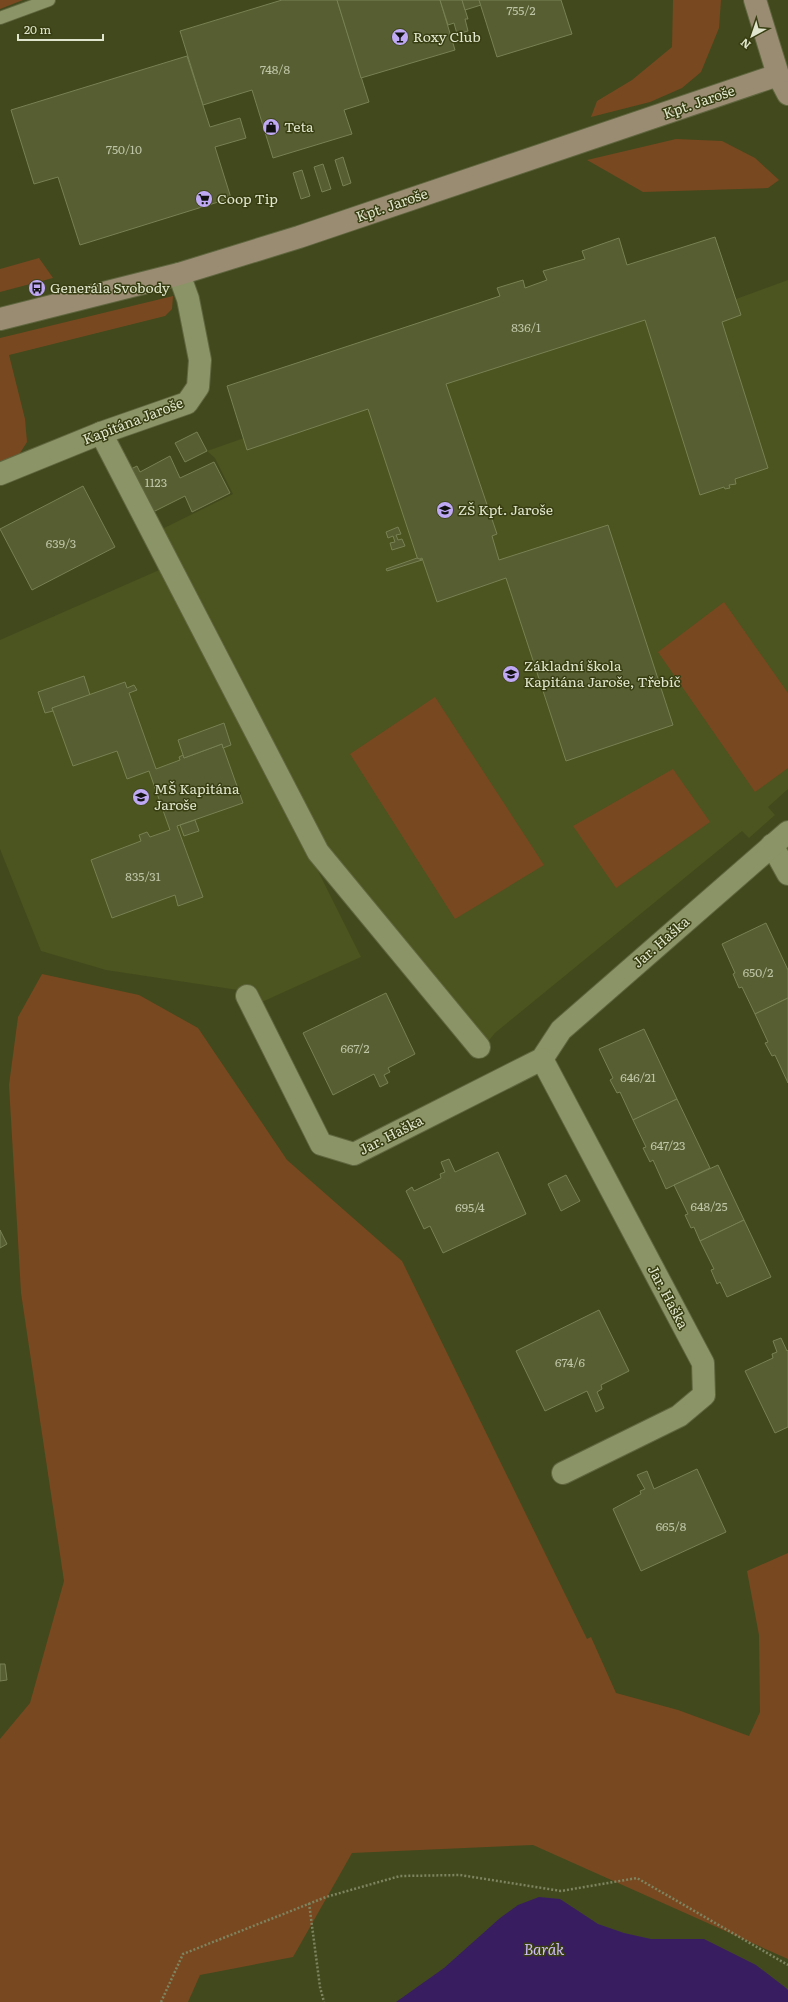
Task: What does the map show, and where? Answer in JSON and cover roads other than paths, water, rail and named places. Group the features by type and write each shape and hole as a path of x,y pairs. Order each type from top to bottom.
{"street":[{"path":"755,0 778,75 788,94"},
{"name":"Kpt. Jaroše","path":"0,319 179,274 314,232 778,75"},
{"name":"Kapitána Jaroše","path":"0,474 101,433 187,403 198,387 200,360 188,299 179,274"},
{"path":"101,433 318,852 479,1047"},
{"path":"780,839 788,874"},
{"name":"Jar. Haška","path":"247,996 321,1144 354,1154 542,1059 561,1030 780,839"},
{"name":"Jar. Haška","path":"542,1059 703,1363 704,1395 679,1416 563,1473"}],"lane":[{"path":"0,18 49,0"}],"water":[{"name":"Barák","path":"539,1897 560,1899 598,1924 624,1933 651,1939 704,1939 756,1965 788,1990 788,2002 396,2002 444,1968 500,1918 518,1905"}],"place":[{"name":"Roxy Club","path":"400,37"},
{"name":"Teta","path":"271,127"},
{"name":"Coop Tip","path":"204,199"},
{"name":"Generála Svobody","path":"37,288"},
{"name":"ZŠ Kpt. Jaroše","path":"445,510"},
{"name":"Základní škola Kapitána Jaroše, Třebíč","path":"511,674"},
{"name":"MŠ Kapitána Jaroše","path":"141,797"}]}
